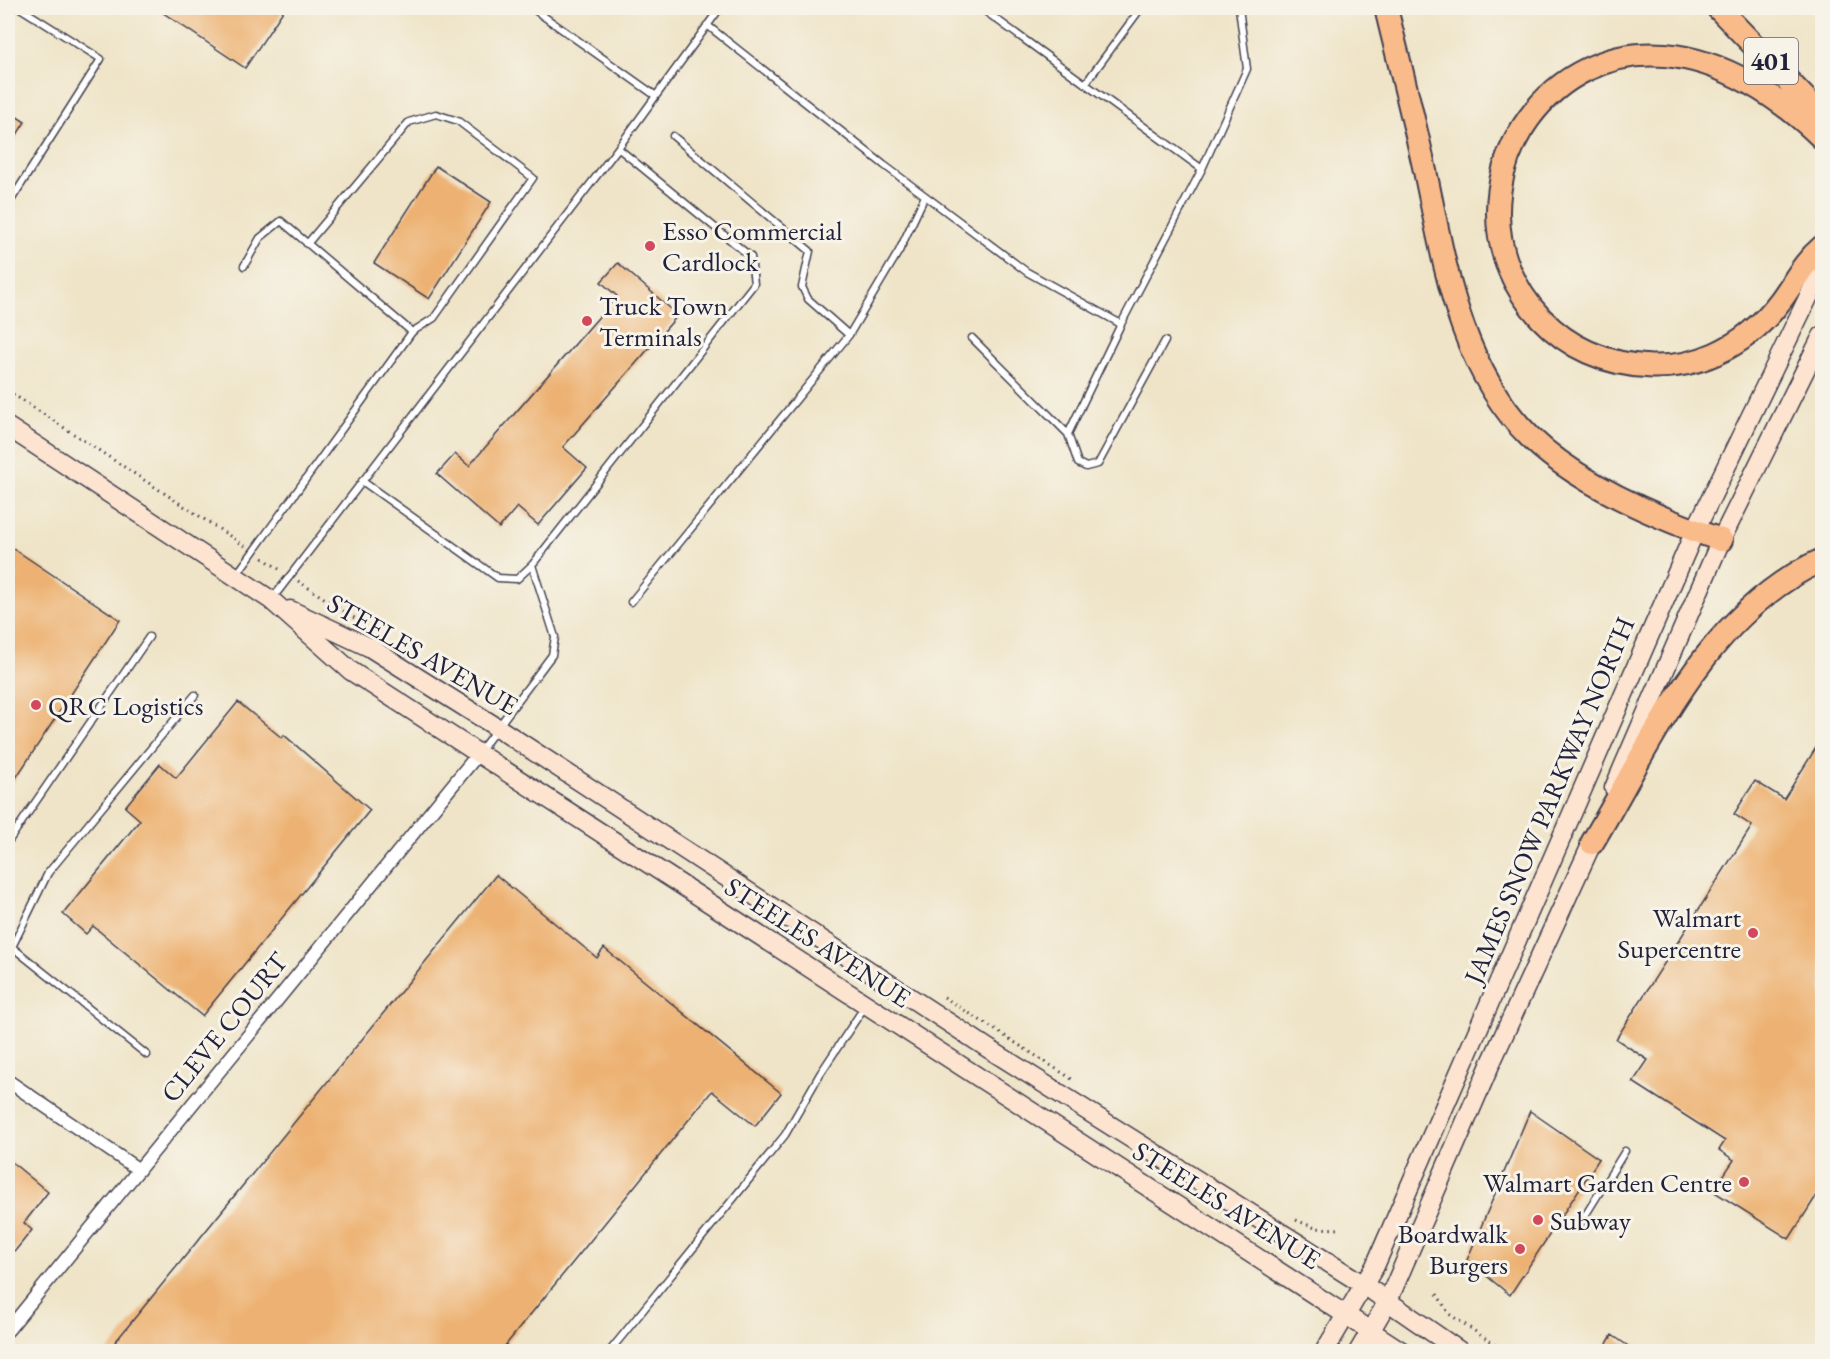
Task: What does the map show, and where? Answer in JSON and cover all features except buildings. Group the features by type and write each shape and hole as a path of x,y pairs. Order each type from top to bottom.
{"highway":[{"path":"1386,8 1456,308 1477,363 1504,407 1530,437 1562,464 1596,484 1695,531 1721,540"},
{"name":"401","path":"1718,8 1822,116"},
{"path":"1822,138 1761,90 1707,64 1665,55 1614,59 1568,80 1530,115 1506,160 1497,210 1506,261 1530,306 1567,341 1597,356 1630,365 1681,364 1729,346 1757,327 1781,300 1808,259 1822,247"},
{"path":"1592,843 1698,663 1747,610 1800,570 1822,560"}],"main road":[{"name":"JAMES SNOW PARKWAY NORTH","path":"1324,1352 1375,1266 1695,531 1822,269"},
{"name":"JAMES SNOW PARKWAY NORTH","path":"1359,1352 1388,1301 1490,1065 1592,843 1636,732 1721,540 1822,336"},
{"name":"STEELES AVENUE","path":"8,427 271,600 369,647 498,728 988,1049 1364,1285 1461,1352"},
{"name":"STEELES AVENUE","path":"271,600 351,671 866,1006 1347,1314 1402,1352"}],"street":[{"name":"CLEVE COURT","path":"8,1330 478,754"},
{"path":"8,1081 139,1170"}],"lane":[{"path":"8,206 102,59 20,8"},
{"path":"532,8 656,96"},
{"path":"271,600 618,148 720,8"},
{"path":"981,8 1202,169"},
{"path":"1085,84 1141,8"},
{"path":"1068,434 1121,324 1202,169 1247,69 1239,8"},
{"path":"707,25 925,196 1027,272 1121,324"},
{"path":"236,577 412,332 434,318 533,178 458,121 436,114 409,122 307,244"},
{"path":"673,136 810,251 802,287 808,299 849,335"},
{"path":"362,481 498,578 517,579 532,565 754,284 751,256 618,148"},
{"path":"631,602 849,335 899,251 925,196"},
{"path":"244,266 260,238 281,221 412,332"},
{"path":"972,338 1068,434 1078,463 1086,467 1098,464 1165,341"},
{"path":"478,754 552,655 555,637 532,565"},
{"path":"8,842 149,637"},
{"path":"147,1055 10,950 48,873 195,695"},
{"path":"609,1352 785,1135 820,1074 866,1006"},
{"path":"1580,1224 1625,1151"}],"path":[{"path":"1437,1294 1449,1314 1506,1352"}],"place":[{"name":"Esso Commercial Cardlock","path":"650,246"},
{"name":"Truck Town Terminals","path":"587,321"},
{"name":"QRC Logistics","path":"36,705"},
{"name":"Walmart Supercentre","path":"1753,933"},
{"name":"Walmart Garden Centre","path":"1744,1182"},
{"name":"Subway","path":"1538,1220"},
{"name":"Boardwalk Burgers","path":"1520,1249"}]}
